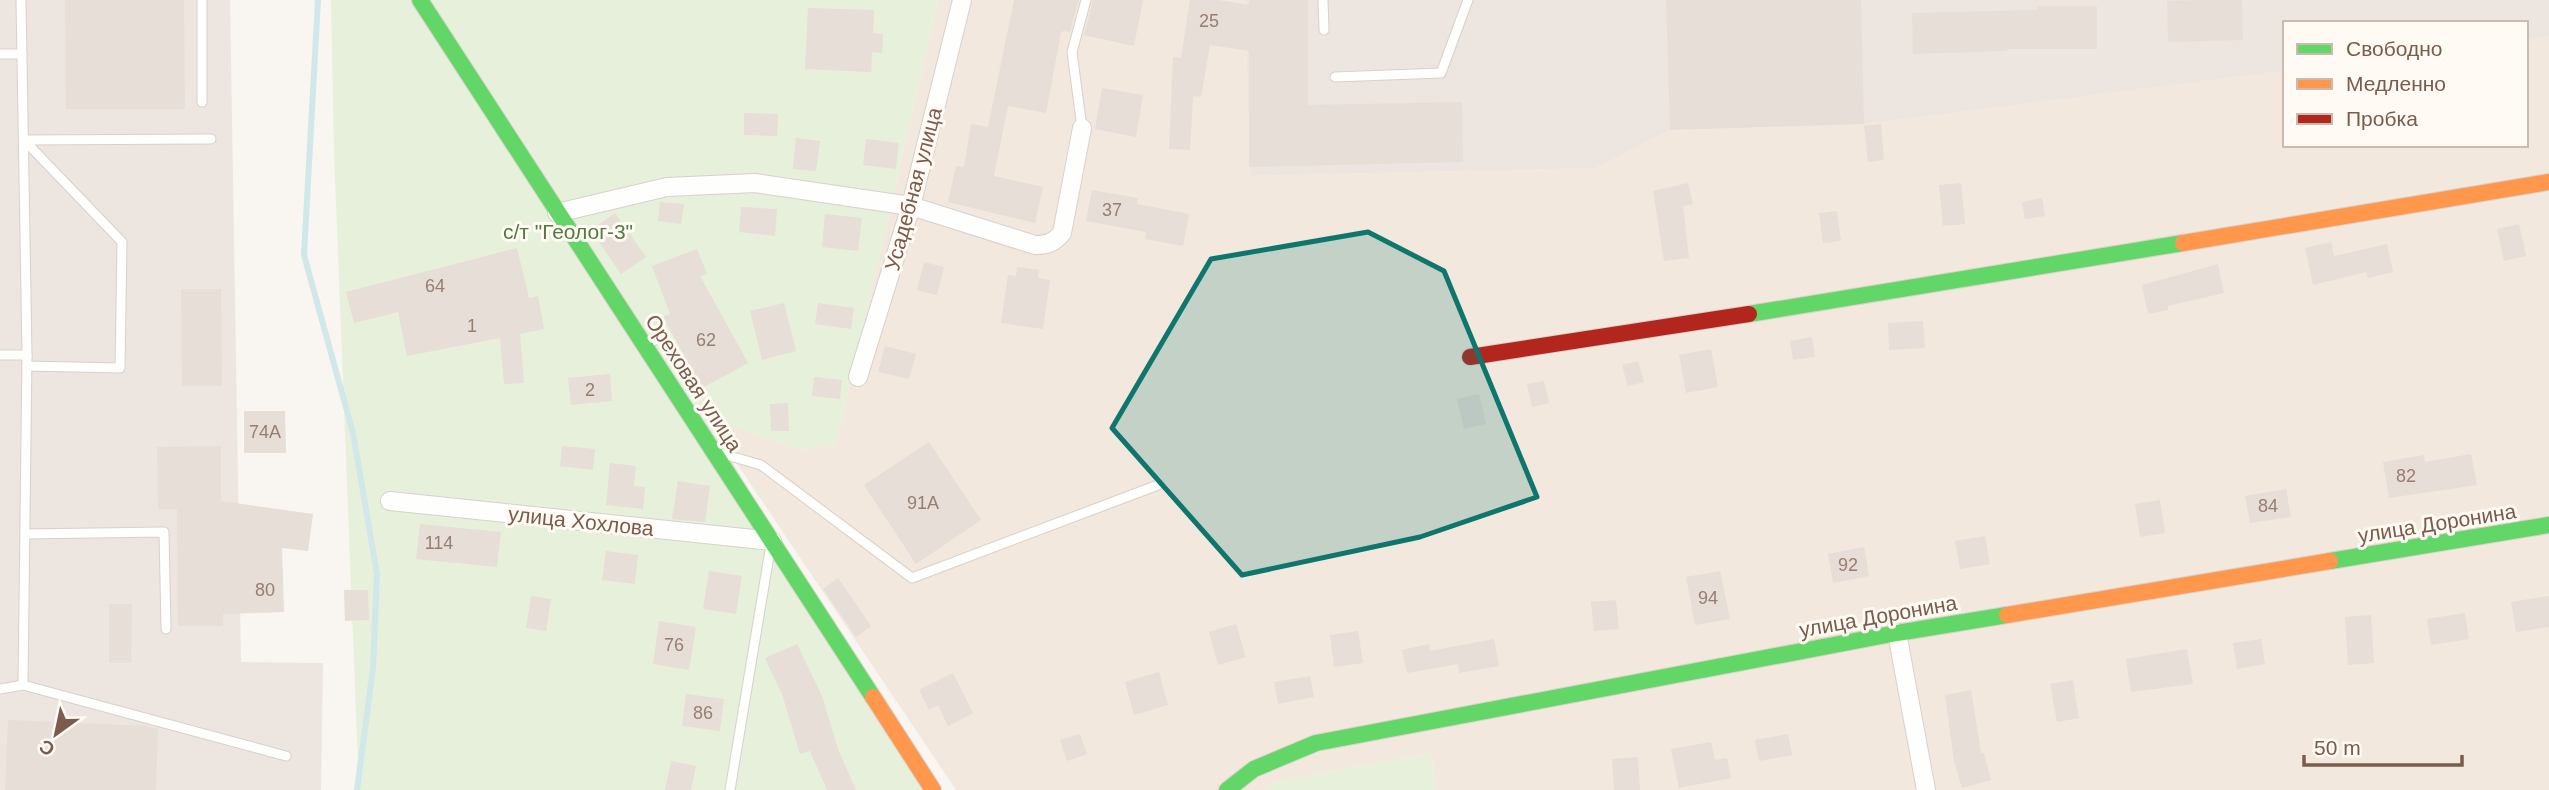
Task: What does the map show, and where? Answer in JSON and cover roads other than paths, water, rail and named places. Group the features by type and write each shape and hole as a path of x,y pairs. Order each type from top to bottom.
{"street":[{"name":"Ореховая улица","path":"420,0 933,790"},
{"name":"Усадебная улица","path":"858,377 911,206 962,0"},
{"path":"557,213 667,187 755,183 911,206 1035,245 1047,245 1062,233 1082,128"},
{"path":"1470,357 1990,276 2549,181"},
{"name":"улица Хохлова","path":"390,501 772,541"},
{"name":"улица Доронина","path":"1227,790 1254,769 1316,743 1897,633 2549,525"},
{"path":"1897,633 1926,790"}],"lane":[{"path":"21,0 27,355 23,685"},
{"path":"202,0 202,102"},
{"path":"1082,128 1072,52 1086,0"},
{"path":"1323,0 1324,30"},
{"path":"1335,77 1441,73 1468,0"},
{"path":"0,54 22,54"},
{"path":"24,140 211,139"},
{"path":"24,140 122,242 120,369 27,366"},
{"path":"644,345 662,337"},
{"path":"0,355 27,355"},
{"path":"714,452 761,465 912,578 1158,485"},
{"path":"25,534 164,532 166,629"},
{"path":"730,790 772,541"},
{"path":"0,689 23,685 286,757"}],"waterway":[{"path":"318,0 304,255 353,433 377,574 373,668 357,790"}],"park label":[{"name":"с/т \"Геолог-3\"","path":"568,231"}]}
